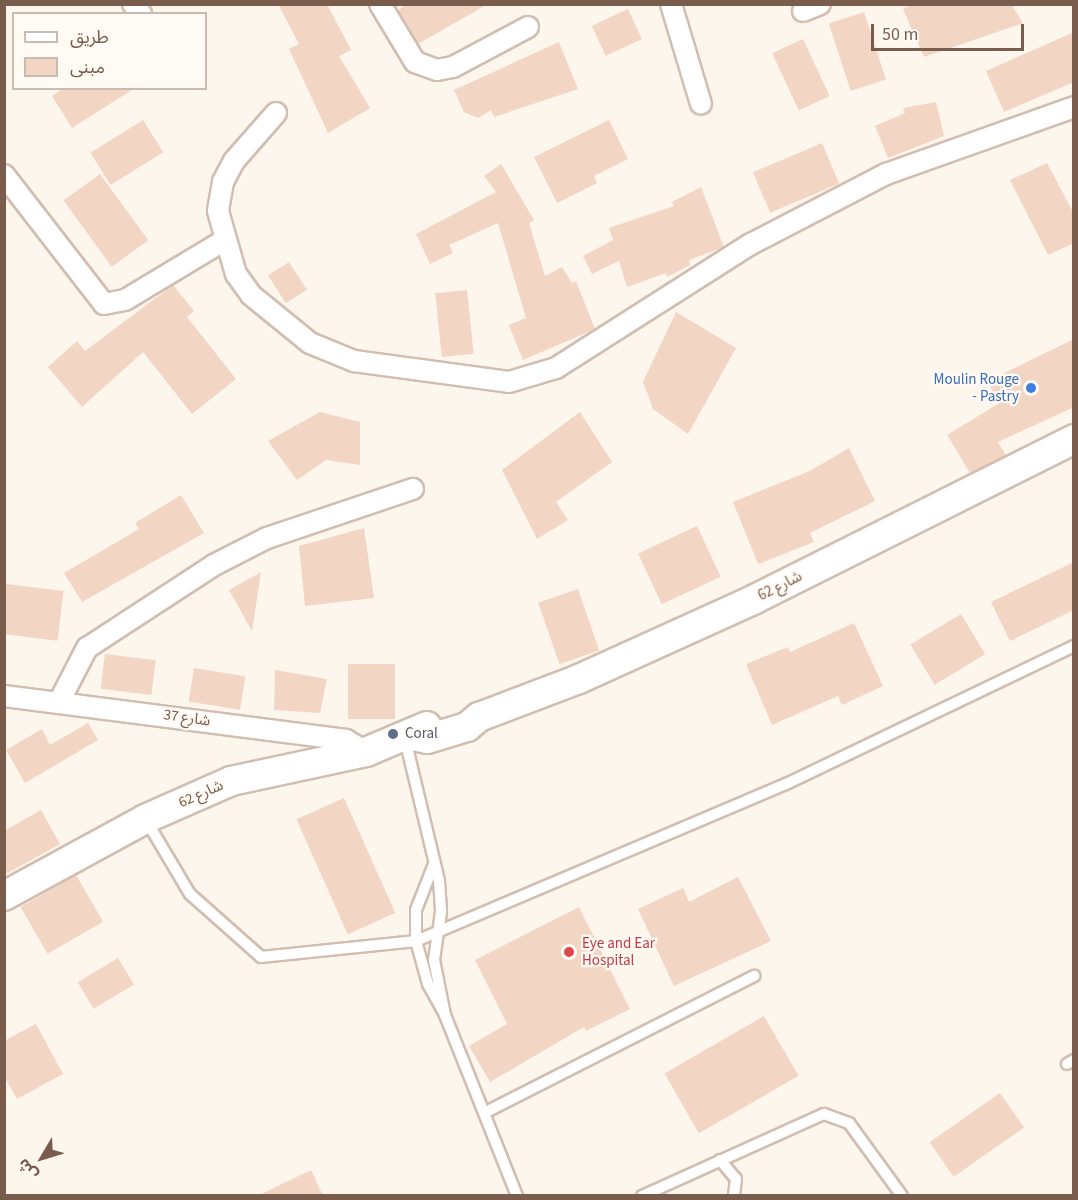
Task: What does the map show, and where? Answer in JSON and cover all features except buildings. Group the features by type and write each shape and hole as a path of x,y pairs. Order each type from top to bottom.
{"street":[{"path":"380,4 415,62 437,70 453,68 528,27"},
{"path":"671,4 701,104"},
{"path":"276,113 234,161 223,182 218,211 223,241 236,274 251,295 282,324 329,353 354,361 509,382 556,368 751,244 886,174 1074,106"},
{"path":"4,175 104,304 125,300 223,241"},
{"name":"شارع 62","path":"4,896 146,819 231,781 366,752 409,737 424,727 479,717 579,679 755,599 1074,439"},
{"path":"60,700 87,648 214,565 267,538 413,489"},
{"name":"شارع 37","path":"4,696 60,700 346,740 366,752"}],"lane":[{"path":"146,819 190,894 261,957 416,941 437,935 788,783 1074,646"},
{"path":"409,737 441,898 434,960 445,1015"},
{"path":"434,864 416,910 416,941 428,984 445,1015 486,1112 516,1196"},
{"path":"486,1112 754,976"},
{"path":"642,1196 824,1114 839,1116 862,1137 902,1196"},
{"path":"720,1160 736,1179 734,1196"}],"place":[{"name":"Moulin Rouge - Pastry","path":"1031,388"},
{"name":"Coral","path":"393,734"},
{"name":"Eye and Ear Hospital","path":"569,952"}]}
